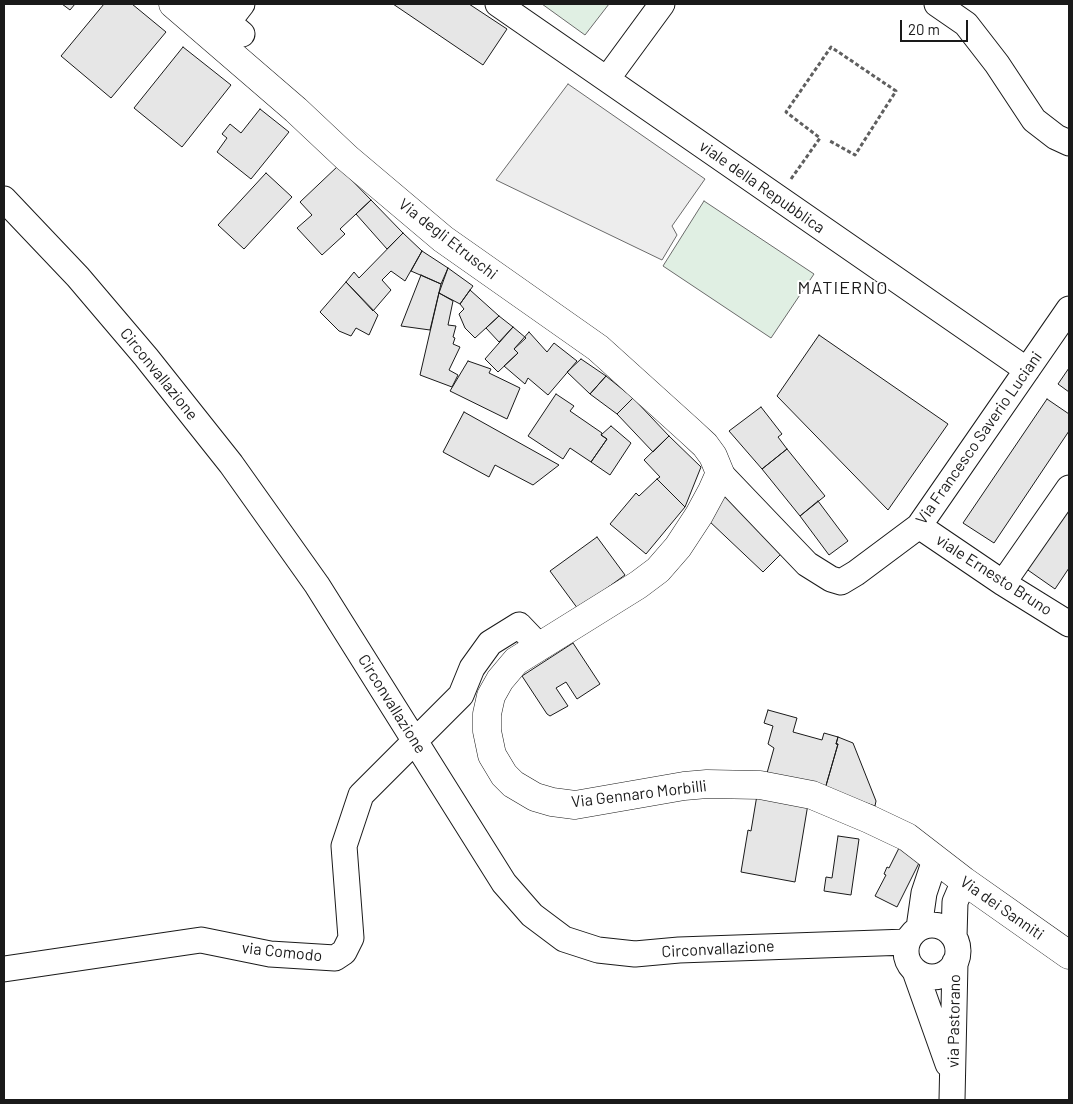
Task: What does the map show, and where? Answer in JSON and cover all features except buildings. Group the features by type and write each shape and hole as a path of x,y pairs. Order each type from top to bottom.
{"main road":[{"name":"Via degli Etruschi","path":"173,4 296,110 347,158 443,239 598,348 705,445 713,456 720,473"},
{"name":"Via Gennaro Morbilli","path":"720,473 699,516 678,547 658,570 638,585 516,661 508,670 491,696 487,714 486,731 488,745 497,765 513,784 523,791 552,802 576,805 684,786 706,784 760,785 812,795 869,818 906,837 935,860"},
{"name":"Via dei Sanniti","path":"935,860 1069,956"}],"street":[{"path":"206,4 237,20"},
{"name":"viale della Repubblica","path":"498,4 1027,370"},
{"path":"607,79 662,4"},
{"path":"937,4 966,24 997,64 1034,120 1056,137 1069,143"},
{"name":"Circonvallazione","path":"4,199 78,276 231,464 317,585 504,883 532,915 564,939 598,950 635,954 913,935"},
{"name":"Via Francesco Saverio Luciani","path":"720,473 807,564 831,579 841,582 919,526 1069,309"},
{"name":"viale Ernesto Bruno","path":"1003,583 1069,488"},
{"name":"viale Ernesto Bruno","path":"919,526 1003,583 1069,624"},
{"name":"via Comodo","path":"4,969 201,940 270,954 335,958 344,952 351,938 344,846 362,795 414,740 461,695 472,668 490,643 519,624 540,647"},
{"path":"935,860 906,954 908,961 915,971 930,977 938,976 945,974 955,962 958,954 954,937 955,902 964,881"},
{"path":"913,935 927,925 934,925 942,927 954,937"},
{"name":"via Pastorano","path":"953,1090 955,962"},
{"name":"via Pastorano","path":"915,971 953,1090"}],"path":[{"name":"viale della Repubblica","path":"777,198 820,138 786,112 831,47 896,91 855,154 830,141"}],"green space":[{"path":"542,4 609,4 585,35"},
{"path":"704,201 814,274 771,338 663,266"}],"shaded area":[{"path":"568,84 705,179 672,226 677,235 662,260 496,180"}],"district":[{"name":"MATIERNO","path":"843,288"}]}
